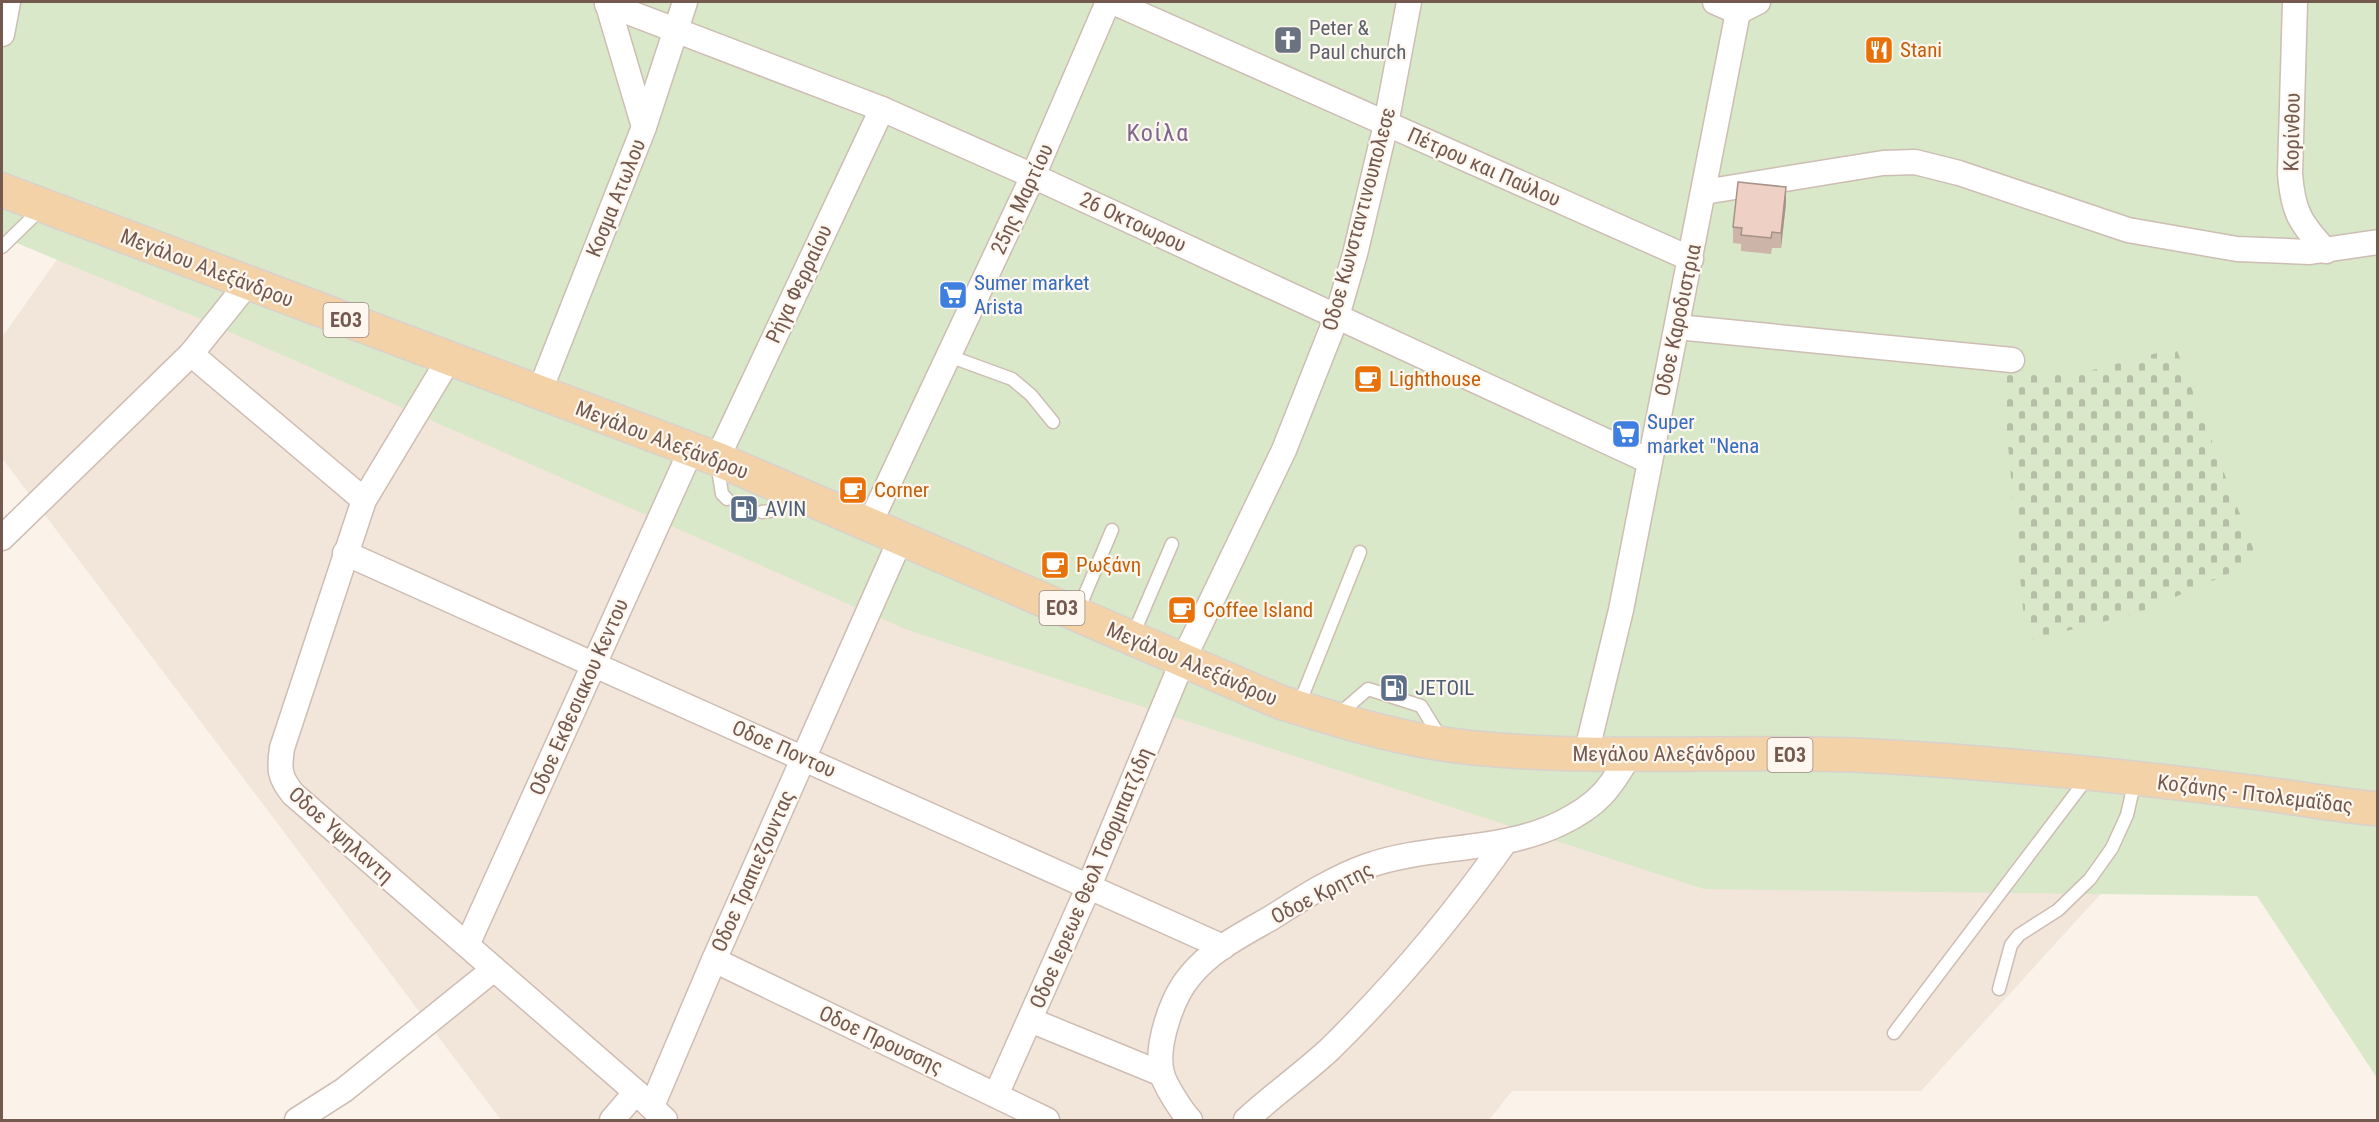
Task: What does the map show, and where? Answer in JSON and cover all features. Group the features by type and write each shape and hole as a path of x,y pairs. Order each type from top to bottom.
{"main road":[{"name":"Μεγάλου Αλεξάνδρου","path":"2,190 704,454 1280,702 1333,719 1419,740 1472,748 1587,754 1871,756 1974,763 2135,779"},
{"name":"Κοζάνης - Πτολεμαΐδας","path":"2135,779 2377,809"}],"street":[{"path":"2,34 8,2"},
{"name":"Κοσμα Ατωλου","path":"539,393 644,127 685,2"},
{"name":"Πέτρου και Παύλου","path":"1111,2 1691,259"},
{"name":"25ης Μαρτίου","path":"869,525 1033,176 1111,2"},
{"name":"Oδοε Κωνσταντινουπολεσε","path":"1183,660 1284,450 1337,316 1355,254 1386,124 1409,2"},
{"path":"1715,2 1748,7"},
{"name":"Κορίνθου","path":"2295,2 2290,174 2292,195 2304,227 2326,251"},
{"path":"607,3 644,127"},
{"name":"26 Οκτοωρου","path":"607,3 882,109 1033,176 1649,461"},
{"name":"Oδοε Καροδιστρια","path":"1587,754 1621,610 1704,192 1748,7"},
{"name":"Ρήγα Φερραίου","path":"704,454 882,109"},
{"path":"1704,192 1883,163 1915,162 1959,173 2128,230 2237,249 2326,251 2378,242"},
{"path":"2,538 192,354 248,283"},
{"path":"1677,327 2012,360"},
{"path":"192,354 364,500"},
{"name":"Oδοε Υψηλαντη","path":"449,359 364,500 282,748 279,768 284,783 302,802 651,1106"},
{"name":"Oδοε Εκθεσιακου Κεντου","path":"467,945 594,664 704,454"},
{"name":"Oδοε Τραπιεζουντας","path":"612,1120 651,1106 901,538"},
{"name":"Oδοε Ποντου","path":"345,553 1222,947"},
{"name":"Oδοε Ιερεωε Θεολ Τσορμπατζιδη","path":"996,1095 1089,886 1183,660"},
{"name":"Oδοε Κρητης","path":"1162,1074 1162,1044 1176,996 1191,975 1222,947 1318,889 1367,866 1409,856 1505,842 1560,824 1596,802 1612,785 1630,754"},
{"path":"1246,1120 1329,1049 1381,995 1465,899 1505,842"},
{"name":"Oδοε Προυσσης","path":"714,960 1047,1120"},
{"path":"297,1120 344,1090 494,969"},
{"path":"1030,1020 1162,1074 1190,1120"}],"lane":[{"path":"2,247 44,206"},
{"path":"949,356 1012,379 1031,395 1053,422"},
{"path":"704,454 722,494 728,499"},
{"path":"762,512 775,510 792,493"},
{"path":"1077,614 1112,530"},
{"path":"1132,638 1172,544"},
{"path":"1298,708 1360,552"},
{"path":"1893,1033 2091,774"},
{"path":"1999,989 2012,945 2019,935 2058,910 2090,879 2112,848 2127,815 2135,779"}],"shaded area":[{"path":"240,2 2377,2 2160,829 1921,1091 1512,1091 1489,1120 501,1120 2,458 2,337"}],"green space":[{"path":"2,2 2377,2 2377,1078 2257,896 1704,889 910,631 196,317 2,237"},
{"path":"2176,348 2258,561 2138,613 2026,641 2001,369 2074,375"}],"building":[{"path":"1738,182 1786,187 1781,233 1772,232 1771,238 1741,235 1742,228 1733,227"}],"place":[{"name":"Peter & Paul church","path":"1288,40"},
{"name":"Stani","path":"1879,50"},
{"name":"Sumer market Arista","path":"953,295"},
{"name":"Lighthouse","path":"1368,379"},
{"name":"Super market \"Nena","path":"1626,434"},
{"name":"Corner","path":"853,490"},
{"name":"AVIN","path":"744,509"},
{"name":"Ρωξάνη","path":"1055,565"},
{"name":"Coffee Island","path":"1182,610"},
{"name":"JETOIL","path":"1394,688"}],"district":[{"name":"Κοίλα","path":"1158,133"}]}
